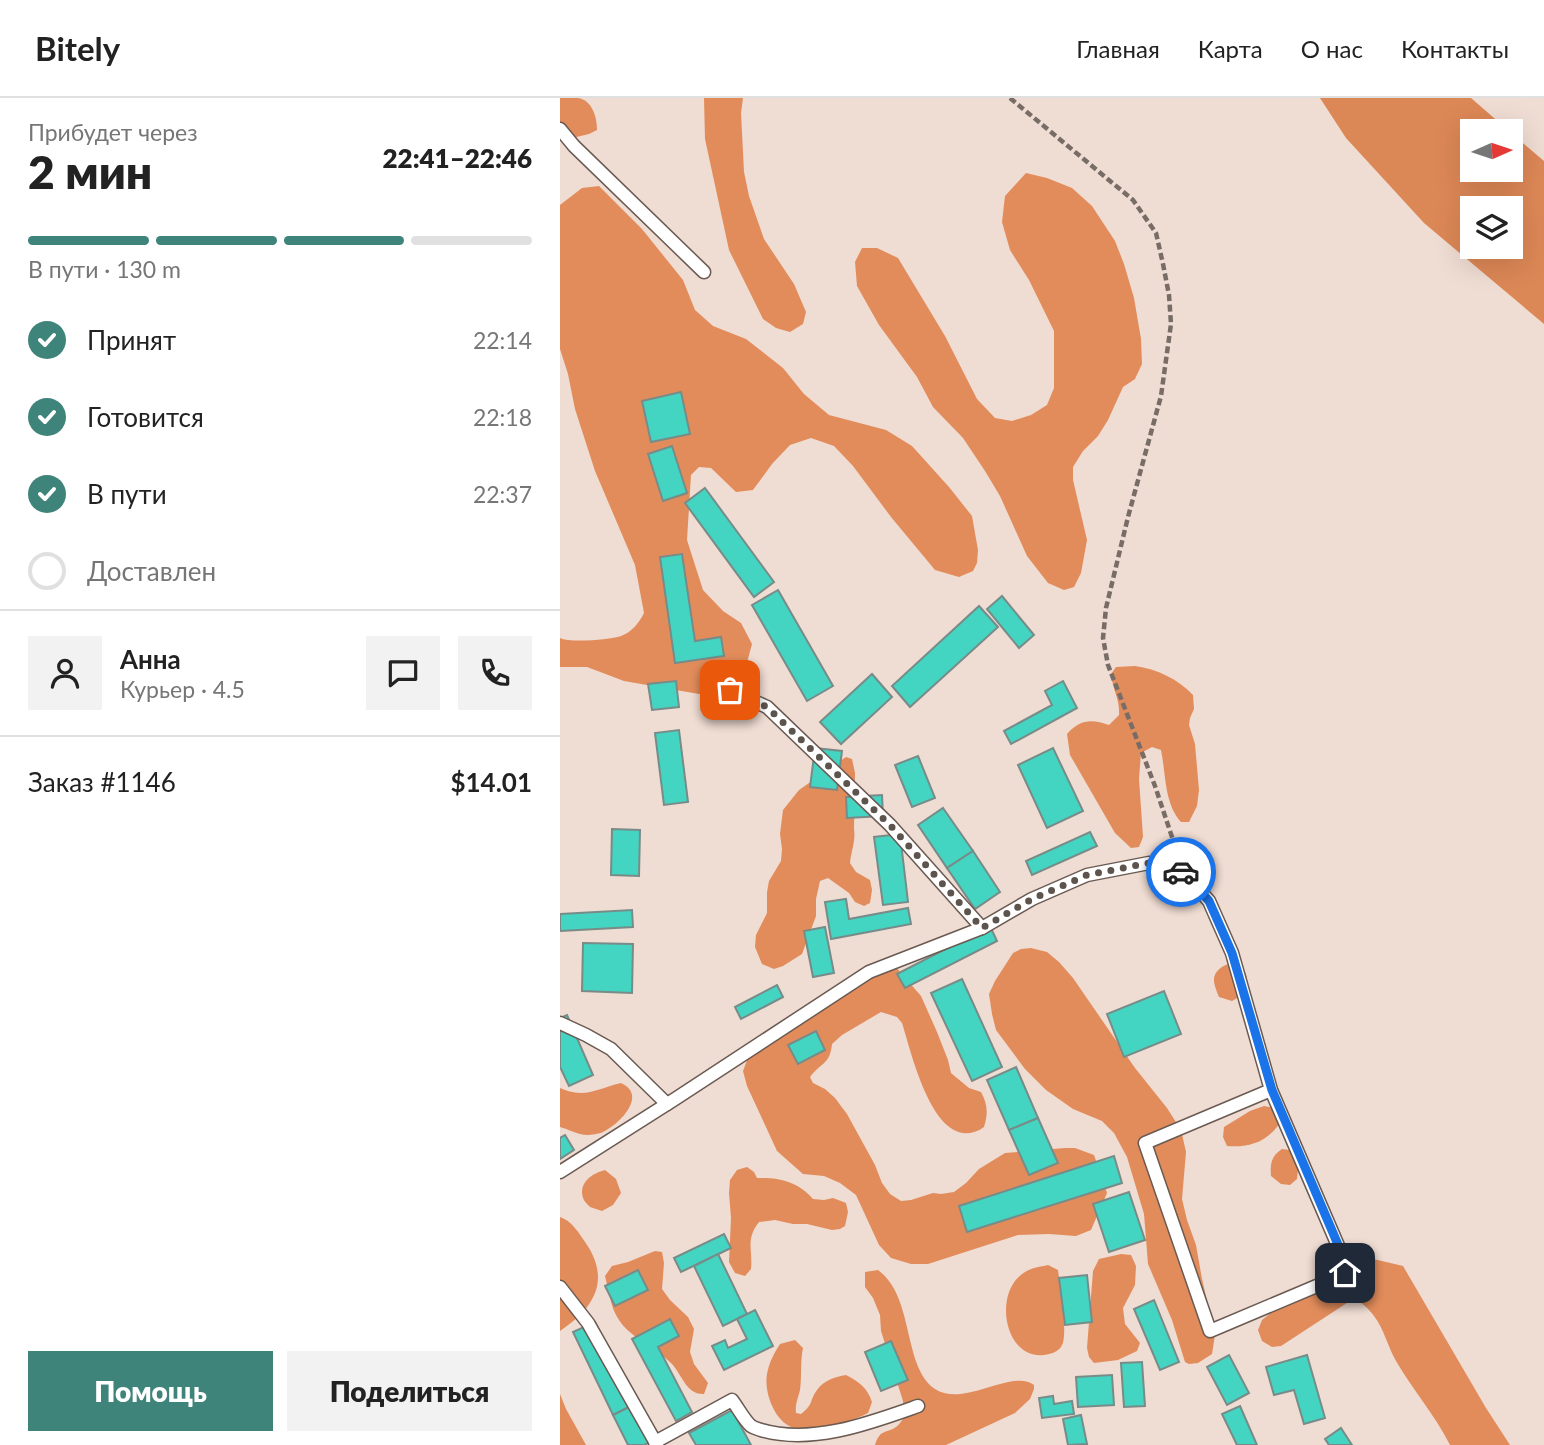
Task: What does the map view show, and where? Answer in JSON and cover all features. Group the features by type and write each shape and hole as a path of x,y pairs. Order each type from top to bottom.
{"lane":[{"path":"560,129 574,146 704,272"},
{"path":"712,682 767,707 890,825 982,928"},
{"path":"560,1172 869,972 982,928 1032,899 1087,875 1149,863 1184,873 1209,901 1232,953 1272,1090 1346,1267 1345,1273 1210,1331 1145,1143 1272,1090"},
{"path":"560,1023 611,1049 667,1104"},
{"path":"560,1287 588,1323 656,1444 732,1400 751,1426 793,1439 844,1432 918,1406"}],"path":[{"path":"1010,98 1133,200 1156,233 1163,264 1171,324 1161,396 1106,608 1103,638 1108,665 1155,786 1184,873"}],"shaded area":[{"path":"560,98 578,98 587,102 595,115 597,130 560,141"},
{"path":"704,98 743,98 741,113 744,172 749,196 764,239 794,284 806,312 803,324 790,332 776,328 763,319 729,250 705,139"},
{"path":"1320,98 1471,98 1495,119 1460,119 1460,182 1523,182 1523,143 1544,161 1544,324 1467,259 1523,259 1523,196 1460,196 1460,253 1424,223 1346,138"},
{"path":"1026,173 1072,188 1092,206 1115,241 1124,264 1134,298 1141,339 1142,364 1135,379 1123,387 1098,436 1083,451 1073,467 1073,480 1087,540 1081,573 1074,587 1064,590 1048,583 1027,556 1000,496 985,471 963,438 933,407 917,377 879,325 857,286 855,262 862,248 877,248 898,258 945,336 977,399 995,418 1012,421 1031,415 1047,405 1054,388 1054,331 1029,280 1010,250 1002,222 1005,196"},
{"path":"599,186 642,229 683,280 695,310 713,326 746,339 783,368 804,394 829,415 886,430 912,446 972,516 978,550 973,571 959,577 935,570 853,466 834,446 811,438 790,445 753,490 736,492 711,468 699,467 691,475 687,540 703,590 723,611 741,623 752,644 745,670 719,689 699,694 624,681 587,667 560,667 560,638 590,640 621,636 635,627 644,613 635,565 595,471 575,409 560,349 560,205 582,188"},
{"path":"1135,666 1167,676 1193,695 1194,709 1189,725 1195,744 1199,790 1197,806 1189,822 1181,822 1171,806 1161,750 1152,747 1141,753 1139,779 1143,837 1139,847 1131,848 1115,833 1070,755 1067,734 1077,725 1086,722 1109,725 1119,715 1111,674 1116,667"},
{"path":"846,757 852,759 855,773 854,837 850,863 856,872 870,880 870,903 864,906 855,902 849,893 828,878 820,881 816,916 802,954 774,969 762,964 755,947 756,935 767,913 769,881 781,861 783,810 799,790"},
{"path":"1031,948 1047,952 1073,978 1181,1130 1186,1152 1182,1199 1196,1245 1215,1335 1212,1354 1198,1363 1185,1362 1172,1320 1148,1264 1144,1214 1127,1157 1114,1133 1102,1121 1073,1109 1046,1090 1025,1069 996,1030 989,994 1013,953"},
{"path":"1236,962 1246,974 1247,990 1232,1001 1219,997 1214,980 1225,965"},
{"path":"895,966 921,996 951,1073 969,1088 981,1092 987,1114 984,1127 974,1132 959,1132 946,1124 935,1111 926,1093 902,1023 897,1017 881,1012 842,1035 832,1044 827,1060 810,1077 813,1083 835,1098 847,1114 890,1194 901,1201 933,1193 954,1192 979,1169 1005,1153 1075,1148 1094,1155 1107,1193 1091,1230 1076,1236 1018,1235 928,1264 911,1264 891,1258 879,1245 856,1195 840,1183 824,1176 803,1174 777,1151 747,1086 743,1071 749,1055 836,993"},
{"path":"621,1083 629,1088 632,1102 617,1123 599,1133 587,1135 560,1127 560,1088 584,1093"},
{"path":"1264,1106 1274,1108 1281,1121 1271,1134 1251,1144 1227,1146 1223,1137 1224,1127"},
{"path":"1282,1149 1289,1150 1298,1169 1297,1179 1290,1185 1281,1184 1271,1176 1272,1161"},
{"path":"747,1167 757,1178 788,1182 801,1188 813,1199 833,1198 846,1203 848,1212 845,1226 832,1230 775,1220 759,1222 752,1234 751,1269 745,1276 735,1273 729,1262 730,1180 737,1170"},
{"path":"605,1170 616,1179 621,1193 613,1205 602,1211 590,1207 583,1199 582,1192 588,1179"},
{"path":"560,1217 573,1226 592,1253 598,1279 591,1302 573,1322 560,1331"},
{"path":"655,1251 662,1252 662,1289 688,1317 694,1329 690,1352 694,1364 708,1383 704,1394 689,1388 671,1363 633,1335 613,1309 605,1276 612,1266"},
{"path":"1121,1254 1131,1255 1136,1266 1135,1285 1123,1308 1125,1324 1140,1343 1137,1351 1118,1360 1094,1363 1087,1348 1093,1271 1099,1259"},
{"path":"1365,1257 1403,1266 1510,1445 1450,1445 1396,1361 1377,1321 1367,1308 1356,1300 1353,1299 1281,1346 1272,1347 1262,1341 1258,1330 1262,1320 1296,1293 1354,1258"},
{"path":"1048,1265 1058,1270 1064,1339 1055,1352 1034,1355 1022,1349 1008,1326 1008,1297 1013,1284 1022,1274"},
{"path":"878,1270 890,1282 898,1297 917,1364 935,1389 947,1394 960,1394 1013,1381 1025,1381 1034,1385 1030,1399 1015,1413 946,1445 875,1445 881,1434 896,1427 904,1418 903,1401 881,1331 880,1315 865,1287 865,1272"},
{"path":"795,1340 803,1348 796,1413 801,1414 808,1408 823,1384 846,1375 868,1392 872,1402 868,1413 817,1428 797,1428 783,1422 771,1403 767,1374 780,1344"},
{"path":"560,1394 566,1409 586,1445 560,1445"}],"building":[{"path":"681,392 690,434 651,442 642,401"},
{"path":"672,446 687,493 663,501 648,454"},
{"path":"705,488 774,582 754,597 685,503"},
{"path":"682,554 695,641 721,637 724,656 675,663 660,557"},
{"path":"778,590 833,686 807,701 752,605"},
{"path":"1002,596 1034,635 1019,648 987,609"},
{"path":"979,606 998,627 910,707 892,686"},
{"path":"872,674 892,697 841,744 820,722"},
{"path":"676,681 679,707 652,710 648,684"},
{"path":"1063,681 1077,708 1011,744 1004,731 1052,705 1045,691"},
{"path":"679,730 688,802 664,805 655,733"},
{"path":"815,748 842,751 837,790 810,787"},
{"path":"1053,748 1083,811 1047,828 1018,765"},
{"path":"918,756 935,798 912,807 895,765"},
{"path":"882,795 883,816 847,818 846,797"},
{"path":"943,808 973,851 947,868 918,825"},
{"path":"612,829 640,830 639,876 611,875"},
{"path":"1090,832 1097,846 1032,875 1026,861"},
{"path":"900,834 908,902 883,905 874,837"},
{"path":"973,851 1000,892 975,909 947,868"},
{"path":"846,899 849,919 908,908 911,924 831,939 825,902"},
{"path":"632,910 633,927 560,931 560,914"},
{"path":"990,926 997,941 905,988 897,974"},
{"path":"825,927 834,973 813,977 804,931"},
{"path":"583,943 633,944 632,993 582,991"},
{"path":"962,979 1002,1067 972,1081 931,993"},
{"path":"777,985 783,997 741,1019 735,1007"},
{"path":"1164,991 1181,1034 1124,1057 1107,1014"},
{"path":"567,1015 593,1075 569,1086 560,1067 560,1018"},
{"path":"816,1031 825,1050 798,1064 788,1045"},
{"path":"1016,1067 1038,1118 1009,1130 987,1080"},
{"path":"1038,1118 1058,1163 1029,1175 1009,1130"},
{"path":"565,1135 574,1150 560,1159 560,1138"},
{"path":"1114,1156 1122,1183 967,1232 959,1206"},
{"path":"1129,1192 1145,1240 1109,1252 1093,1204"},
{"path":"724,1234 731,1248 681,1272 674,1258"},
{"path":"718,1254 747,1314 723,1326 694,1266"},
{"path":"638,1270 648,1290 615,1306 605,1286"},
{"path":"1087,1275 1092,1322 1065,1325 1059,1278"},
{"path":"1154,1300 1179,1362 1160,1370 1134,1309"},
{"path":"755,1310 773,1346 724,1370 712,1346 725,1340 728,1348 747,1339 737,1319"},
{"path":"670,1319 679,1336 658,1347 692,1412 676,1421 632,1339"},
{"path":"595,1322 635,1404 613,1415 573,1332"},
{"path":"891,1341 908,1380 881,1391 865,1352"},
{"path":"1229,1355 1249,1393 1227,1405 1207,1367"},
{"path":"1307,1355 1325,1418 1304,1424 1294,1390 1274,1395 1266,1367"},
{"path":"1142,1362 1145,1406 1124,1407 1121,1363"},
{"path":"1112,1375 1114,1405 1078,1407 1076,1377"},
{"path":"1053,1396 1054,1404 1072,1401 1074,1414 1042,1418 1039,1398"},
{"path":"635,1404 653,1441 644,1445 628,1445 613,1415"},
{"path":"1240,1406 1257,1445 1237,1445 1222,1414"},
{"path":"732,1410 751,1445 696,1445 689,1433"},
{"path":"1081,1415 1087,1444 1068,1445 1063,1419"},
{"path":"1341,1428 1352,1445 1329,1445 1325,1439"}],"way so far":[{"path":"730,690 767,707 890,825 982,928 1032,899 1087,875 1149,863 1181,872"}],"route":[{"path":"1181,872 1209,901 1232,953 1272,1090 1342,1254 1345,1273"}]}
